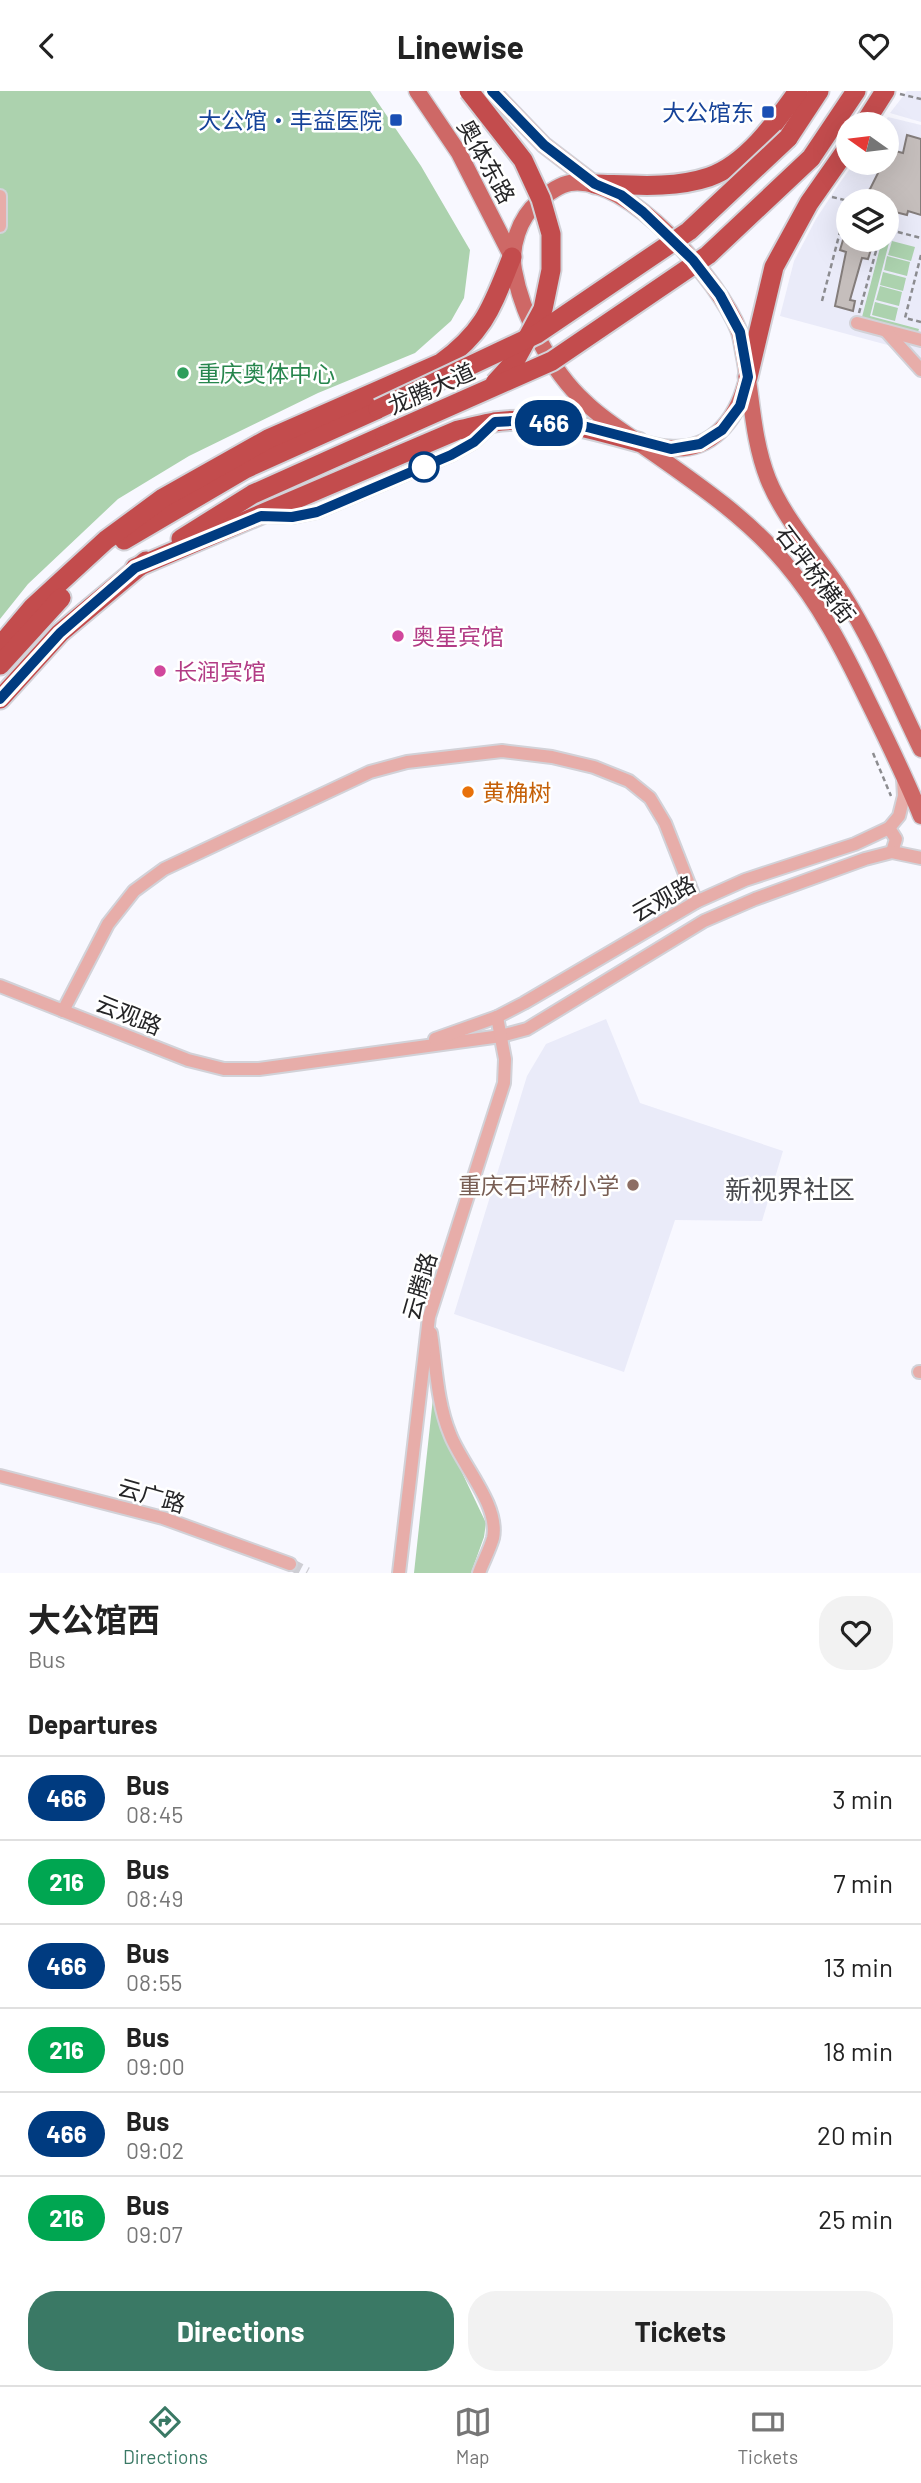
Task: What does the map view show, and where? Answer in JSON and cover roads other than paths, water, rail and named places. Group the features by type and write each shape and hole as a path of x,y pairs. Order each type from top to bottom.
{"highway":[{"path":"470,91 523,160 541,199 551,234 551,270 543,309 515,361 490,389"},
{"path":"595,184 662,185 711,177 731,166 747,152 779,119 798,91"},
{"name":"龙腾大道","path":"0,665 44,615 117,544 245,469 537,334 689,231 788,138 819,91"},
{"name":"龙腾大道","path":"0,699 60,633 135,568 253,494 552,361 708,255 811,158 856,91"},
{"path":"873,112 888,91"},
{"path":"748,377 774,267 809,202 836,164"},
{"path":"0,646 33,607 106,540 163,498 268,439 441,363 479,329 492,306 512,257"},
{"path":"135,568 457,430 495,422 530,420 587,427 638,442"}],"main road":[{"name":"奥体东路","path":"417,91 459,153 512,257"},
{"name":"奥体东路","path":"492,91 544,145 595,184"},
{"path":"568,183 595,184 621,195 643,212 693,260 720,295 740,332 748,377 740,406 722,430 700,444 671,449 638,442 582,400 541,344 517,287 512,257 518,231 531,207 551,191 568,183"},
{"name":"石坪桥横街","path":"748,377 757,445 768,480 785,512 843,594 921,749"},
{"name":"石坪桥横街","path":"638,442 738,516 786,564 820,609 845,653 921,816"}],"street":[{"path":"0,196 0,226"},
{"path":"857,323 921,340"},
{"path":"885,331 921,370"},
{"path":"63,1011 108,924 134,891 164,869 370,772 407,762 502,751 552,757 594,767 629,781 650,798 665,823 696,902"},
{"path":"892,852 896,839 889,828 899,816 904,796 903,773"},
{"name":"云观路","path":"412,1047 497,1017 696,902 745,880 855,844 889,828"},
{"name":"云观路","path":"0,986 188,1060 224,1069 259,1069 501,1036 527,1029 704,921 755,899 865,859 892,852 921,858"},
{"name":"云腾路","path":"399,1573 429,1317 504,1083 505,1059 497,1017"},
{"path":"429,1317 449,1434 490,1510 494,1524 492,1538 479,1573"},
{"name":"云广路","path":"0,1476 163,1518 290,1564"}],"tunnel":[{"path":"290,1564 307,1573"}],"place":[{"name":"大公馆东","path":"768,112"},
{"name":"大公馆‧丰益医院","path":"396,120"},
{"name":"重庆奥体中心","path":"183,373"},
{"name":"奥星宾馆","path":"398,636"},
{"name":"长润宾馆","path":"160,671"},
{"name":"黄桷树","path":"468,792"},
{"name":"重庆石坪桥小学","path":"633,1185"}],"district":[{"name":"新视界社区","path":"790,1188"}]}
